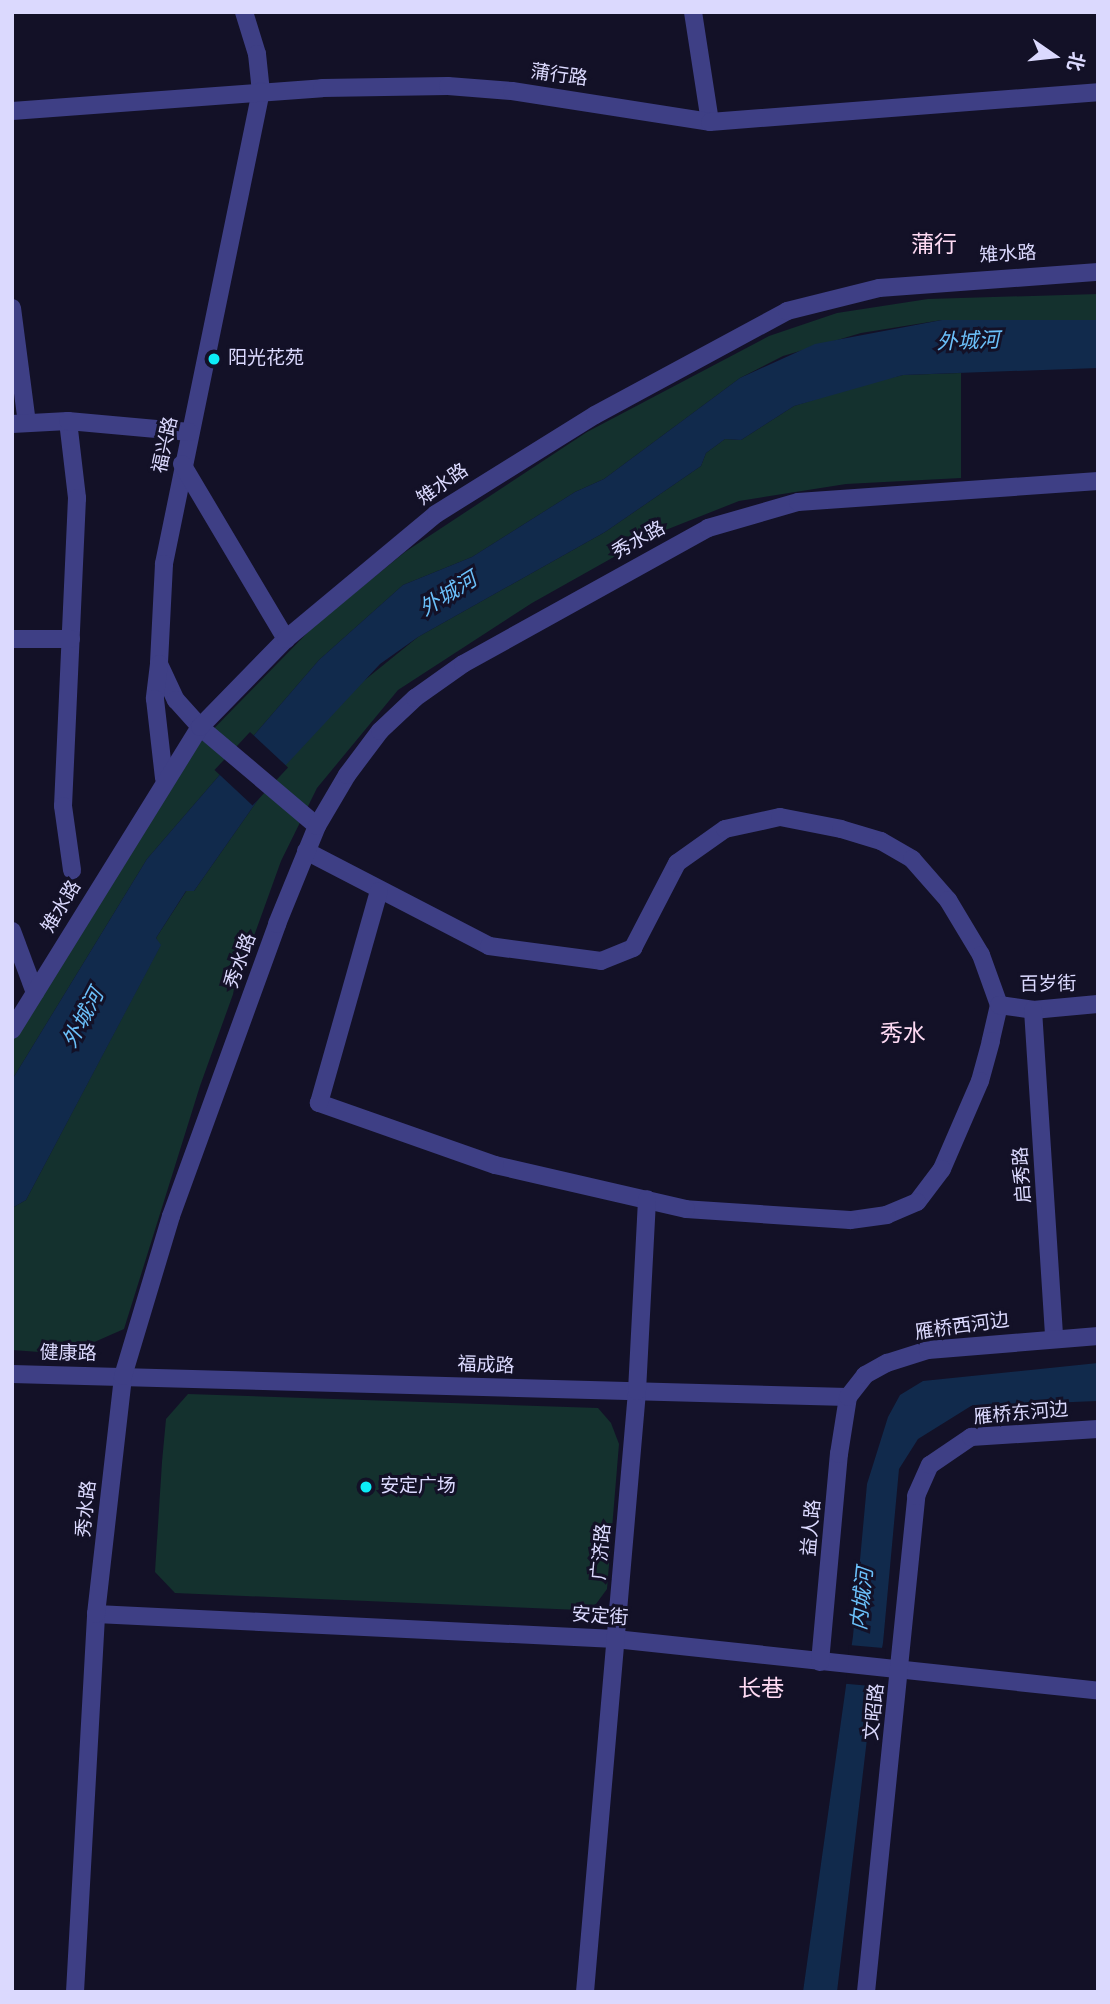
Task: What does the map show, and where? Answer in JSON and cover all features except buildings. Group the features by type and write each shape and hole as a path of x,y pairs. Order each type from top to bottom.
{"street":[{"name":"福兴路","path":"244,12 257,54 261,92 249,167 182,464 159,598 159,664 176,700 200,727 317,826"},
{"path":"693,12 710,122"},
{"name":"蒲行路","path":"12,111 261,92 449,86 512,91 710,122 1098,92"},
{"name":"雉水路","path":"12,1030 164,778 200,727 286,639 362,571 483,482 647,385 788,311 879,288 1098,272"},
{"path":"12,308 20,423 68,421 190,432"},
{"path":"68,421 77,498 63,806 72,870"},
{"path":"182,464 286,639"},
{"name":"秀水路","path":"75,1992 96,1614 123,1376 200,1130 306,851 317,826 380,731 415,698 520,630 708,528 798,502 1098,481"},
{"path":"12,639 71,639"},
{"path":"159,664 155,699 164,778"},
{"path":"306,851 489,946 601,961 633,948 677,863 724,829 780,817 881,841 912,859 948,900 981,955 999,1005 980,1081 963,1125 942,1169 917,1202 887,1215 850,1220 686,1209 495,1165 319,1103 379,891"},
{"path":"12,931 35,993"},
{"name":"百岁街","path":"999,1005 1033,1010 1098,1004"},
{"name":"启秀路","path":"1033,1010 1054,1337"},
{"name":"广济路","path":"585,1992 638,1391 647,1199"},
{"name":"雁桥西河边","path":"848,1397 865,1375 887,1363 928,1350 1054,1337 1098,1336"},
{"name":"健康路","path":"12,1374 123,1376"},
{"name":"福成路","path":"123,1376 848,1397"},
{"name":"益人路","path":"824,1662 848,1397"},
{"name":"雁桥东河边","path":"950,1447 971,1437 1098,1429"},
{"name":"文昭路","path":"866,1992 895,1669 916,1496 930,1465 950,1447"},
{"name":"安定街","path":"96,1614 615,1639 1098,1691"}],"green space":[{"path":"1098,294 1098,320 942,320 861,333 783,356 740,378 604,479 575,492 472,557 403,585 319,660 147,859 12,1080 12,1039 191,752 314,626 405,552 587,432 769,336 837,313 928,299"},
{"path":"961,373 961,478 846,484 739,501 653,535 532,603 398,690 317,788 281,861 200,1086 124,1329 67,1354 12,1350 12,1208 26,1200 160,946 156,938 187,890 194,891 271,781 350,692 418,637 605,532 701,466 706,453 725,439 741,440 794,406 861,385 903,375"},
{"name":"安定广场","path":"188,1394 598,1408 611,1423 619,1444 607,1589 596,1604 580,1610 175,1593 155,1572 162,1462 166,1419"}],"water":[{"name":"外城河","path":"942,320 1098,320 1098,368 903,375 794,406 741,440 725,439 706,453 701,466 605,532 418,637 380,664 271,781 194,891 186,891 156,938 161,945 26,1200 12,1208 12,1080 147,859 319,660 403,585 472,557 575,492 604,479 740,378 815,344"},
{"name":"内城河","path":"1098,1363 1098,1401 971,1406 918,1439 899,1469 883,1643 871,1705 837,1992 803,1992 853,1636 867,1484 888,1417 900,1395 923,1381"}],"pier":[{"path":"250,732 288,767 253,805 215,770"},
{"path":"849,1645 886,1648 882,1687 846,1684"}],"place":[{"name":"阳光花苑","path":"214,359"},
{"name":"安定广场","path":"366,1487"}],"district":[{"name":"蒲行","path":"934,245"},
{"name":"秀水","path":"903,1034"},
{"name":"长巷","path":"761,1689"}]}
